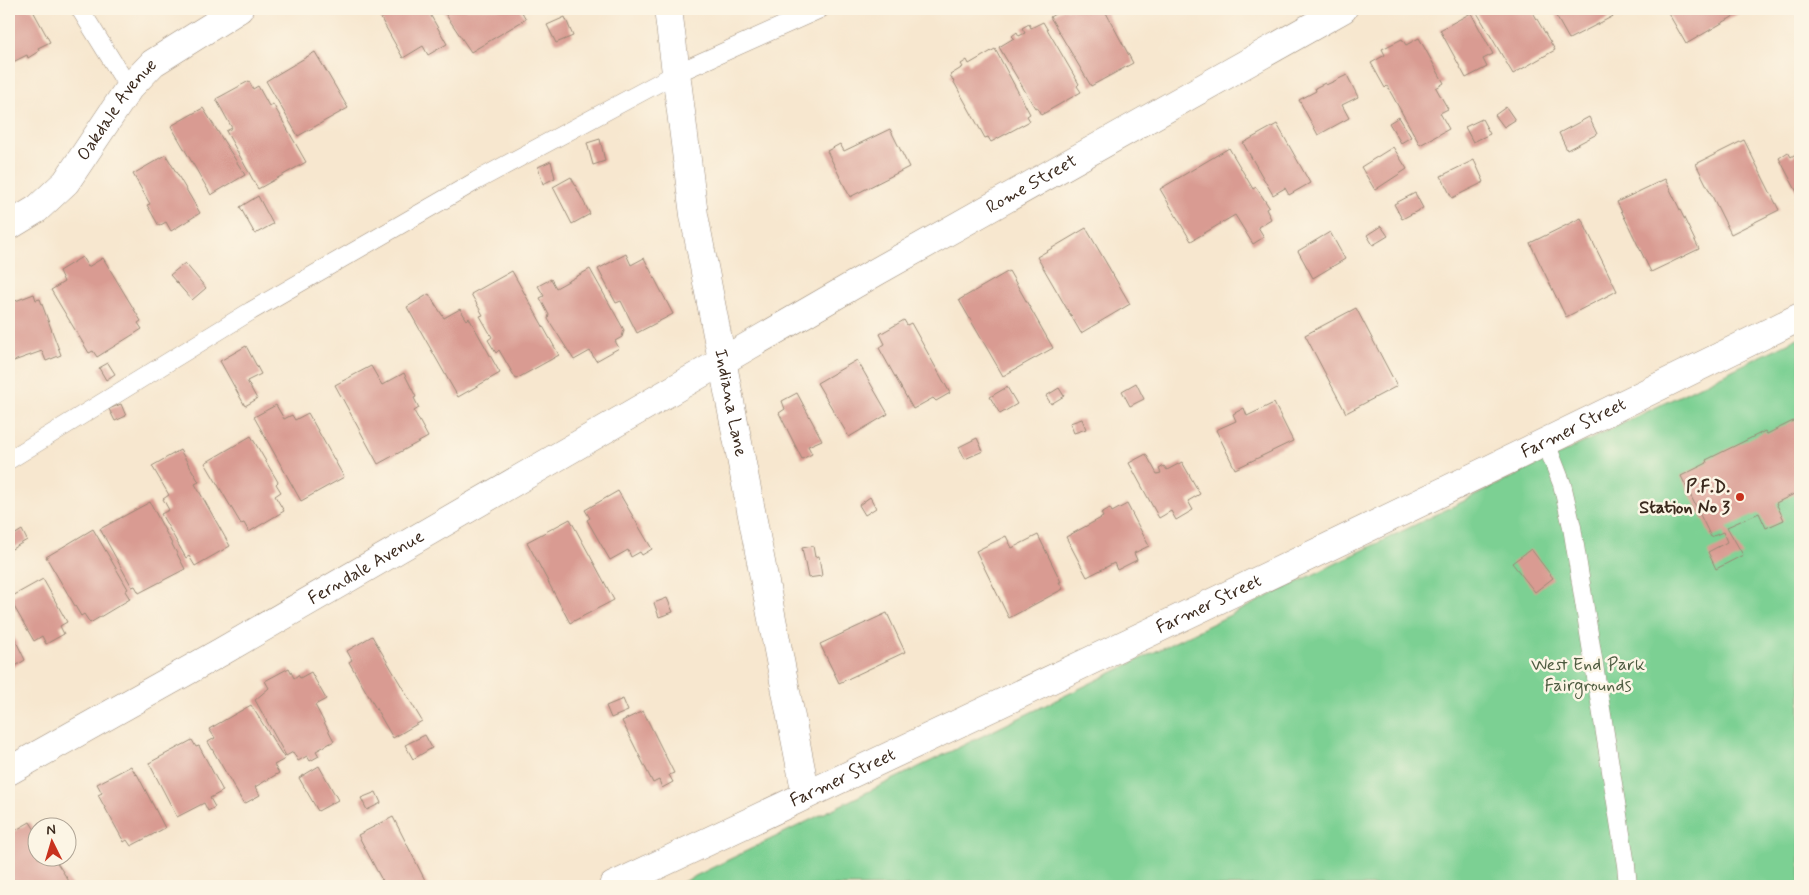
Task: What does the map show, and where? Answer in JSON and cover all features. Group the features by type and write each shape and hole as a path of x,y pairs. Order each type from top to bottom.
{"street":[{"name":"Oakdale Avenue","path":"9,226 37,210 66,182 129,88 164,54 239,9"},
{"name":"Indiana Lane","path":"668,9 694,215 806,795"},
{"name":"Rome Street","path":"723,362 876,272 1343,9"},
{"name":"Farmer Street","path":"612,886 1096,660 1546,443 1800,316"},
{"name":"Ferndale Avenue","path":"9,771 221,652 723,362"}],"lane":[{"path":"80,9 129,88"},
{"path":"9,460 251,311 476,181 677,73 820,9"},
{"path":"1546,443 1562,484 1572,527 1628,886"}],"green space":[{"name":"West End Park Fairgrounds","path":"1800,337 1800,886 683,886 681,883"}],"building":[{"path":"9,9 32,9 50,42 38,48 39,51 28,58 27,55 9,64"},
{"path":"391,9 427,9 447,44 428,55 423,46 403,58 379,15"},
{"path":"442,9 520,9 526,19 471,52"},
{"path":"1063,9 1104,9 1133,63 1091,86 1050,17"},
{"path":"1478,9 1531,9 1555,50 1513,74 1476,11"},
{"path":"1552,9 1627,9 1569,39"},
{"path":"1666,9 1746,9 1686,44"},
{"path":"1471,13 1493,54 1483,59 1487,67 1466,78 1440,30"},
{"path":"565,17 573,36 556,43 547,25"},
{"path":"1043,22 1079,84 1077,86 1081,92 1041,115 999,47 1014,38 1012,36 1017,32 1019,36 1025,33 1022,28 1029,24 1031,28"},
{"path":"1419,38 1444,83 1436,88 1448,109 1440,113 1449,129 1420,145 1387,86 1385,88 1371,63 1385,55 1382,49 1402,39 1406,45"},
{"path":"995,49 1030,114 1027,116 1030,121 991,142 988,137 985,138 950,75 963,67 961,64 967,60 969,64"},
{"path":"315,52 348,108 298,136 266,81"},
{"path":"1347,75 1358,97 1342,105 1349,118 1318,135 1299,100 1316,91 1315,88"},
{"path":"249,81 253,89 258,86 269,106 273,104 306,162 258,189 226,131 232,128 216,99"},
{"path":"1506,107 1515,120 1504,127 1495,115"},
{"path":"203,108 245,175 211,195 171,126"},
{"path":"1399,117 1411,137 1401,143 1389,123"},
{"path":"1589,117 1597,134 1567,150 1559,133"},
{"path":"1482,119 1490,134 1473,142 1465,127"},
{"path":"1277,124 1310,183 1289,195 1285,188 1273,195 1243,143"},
{"path":"890,129 909,167 850,197 827,151 840,144 844,151"},
{"path":"600,139 605,161 593,165 587,143"},
{"path":"1744,140 1779,210 1731,234 1696,164"},
{"path":"1393,147 1407,169 1375,190 1361,167"},
{"path":"1229,148 1253,189 1256,187 1269,207 1266,209 1271,219 1258,227 1264,237 1253,244 1235,215 1191,241 1160,189"},
{"path":"1800,151 1800,198 1779,158 1788,152 1791,157"},
{"path":"166,155 200,213 171,231 166,222 159,226 147,205 150,204 133,174"},
{"path":"1474,160 1484,182 1452,198 1441,176"},
{"path":"551,161 555,178 543,184 538,167"},
{"path":"571,177 590,214 572,224 553,187"},
{"path":"1665,179 1699,249 1651,272 1617,202"},
{"path":"1415,193 1423,208 1402,219 1394,204"},
{"path":"258,196 273,224 255,234 240,207"},
{"path":"1581,218 1617,291 1566,317 1530,243"},
{"path":"1381,226 1388,236 1373,245 1367,235"},
{"path":"1086,228 1130,304 1081,333 1037,257"},
{"path":"1330,232 1345,259 1313,278 1298,251"},
{"path":"626,254 631,265 644,258 673,314 637,333 621,301 616,303 598,269"},
{"path":"82,257 88,267 103,258 141,321 138,323 142,329 97,357 93,351 89,353 51,290 64,282 59,271"},
{"path":"185,263 206,288 192,300 170,275"},
{"path":"590,269 624,330 622,337 615,341 619,348 596,361 590,351 574,360 548,319 549,315 540,298 544,296 538,286 551,279 556,288"},
{"path":"512,271 559,355 516,379 499,350 496,353 488,340 492,337 480,316 483,315 471,294"},
{"path":"1009,271 1053,348 1003,376 959,300"},
{"path":"34,294 36,300 40,299 61,355 46,361 42,351 11,362 9,355 9,311 13,310 10,303"},
{"path":"429,294 444,318 460,309 467,320 469,318 500,373 458,397 407,307"},
{"path":"1356,308 1397,386 1346,413 1305,335"},
{"path":"904,320 907,325 911,323 950,393 936,401 933,398 913,409 879,348 885,344 880,334"},
{"path":"246,346 261,374 247,381 257,399 245,406 220,361"},
{"path":"857,360 888,414 849,437 817,383"},
{"path":"108,363 115,374 106,380 99,368"},
{"path":"371,366 382,385 404,373 416,397 414,398 419,408 414,411 428,437 378,464 335,385"},
{"path":"1136,383 1144,399 1130,406 1122,391"},
{"path":"1007,387 1017,404 1000,414 990,397"},
{"path":"1059,388 1064,396 1051,404 1046,396"},
{"path":"797,393 822,440 808,446 812,454 802,459 779,413 785,409 782,401"},
{"path":"1274,403 1293,441 1235,469 1216,430 1236,421 1233,414 1244,408 1247,416"},
{"path":"121,404 126,416 115,421 109,409"},
{"path":"276,405 284,419 292,415 295,420 308,413 344,477 301,501 254,417"},
{"path":"1082,419 1086,429 1074,433 1070,423"},
{"name":"P.F.D. Station No 3","path":"1795,420 1800,432 1800,491 1776,503 1784,520 1766,528 1759,513 1727,527 1743,555 1716,569 1708,552 1727,542 1723,532 1711,537 1681,476 1707,463 1706,460 1765,431 1767,434"},
{"path":"251,436 278,482 276,484 281,492 275,496 284,511 249,532 244,523 241,524 205,463"},
{"path":"977,438 983,451 965,459 959,447"},
{"path":"180,450 199,482 195,484 230,546 195,566 189,556 186,558 161,514 169,510 163,499 169,495 152,466"},
{"path":"1146,454 1157,474 1161,473 1159,469 1164,466 1167,470 1182,462 1200,494 1188,501 1193,510 1176,520 1171,511 1159,518 1129,463"},
{"path":"618,491 652,549 642,555 640,552 631,557 628,550 610,560 587,520 590,518 585,510"},
{"path":"870,497 876,508 865,515 859,505"},
{"path":"150,502 185,569 139,593 135,586 132,587 100,529"},
{"path":"1127,504 1149,546 1134,553 1137,560 1117,570 1114,563 1087,577 1066,537 1103,517 1101,513 1110,508 1112,512"},
{"path":"570,519 614,600 570,623 527,542"},
{"path":"93,529 128,589 125,591 130,599 90,623 84,614 81,616 46,557"},
{"path":"22,530 27,540 10,550 9,538"},
{"path":"1038,535 1063,589 1009,618 976,551 1006,536 1012,548"},
{"path":"813,546 815,557 819,556 822,576 808,578 802,548"},
{"path":"1531,549 1553,578 1535,592 1512,563"},
{"path":"43,579 67,622 60,626 64,634 46,644 42,636 34,641 9,598"},
{"path":"667,598 673,612 659,617 654,603"},
{"path":"887,613 905,652 839,683 820,644"},
{"path":"9,627 25,660 9,670"},
{"path":"372,636 422,721 393,738 349,662 352,660 347,651"},
{"path":"289,668 294,678 298,675 300,678 311,672 326,699 315,705 334,741 316,751 319,756 310,761 307,756 298,761 293,752 286,756 255,700 269,688 265,681"},
{"path":"623,699 628,711 611,718 606,706"},
{"path":"251,705 285,759 274,765 279,773 255,787 260,795 244,804 208,742 215,738 209,729"},
{"path":"643,711 674,773 669,775 673,782 662,788 659,780 653,783 622,721"},
{"path":"425,735 432,748 413,759 405,745"},
{"path":"192,740 196,747 199,746 223,791 210,798 215,807 208,811 204,803 177,817 149,763"},
{"path":"131,766 165,828 131,846 127,840 124,842 98,795 102,793 97,784"},
{"path":"319,766 338,800 318,811 299,778"},
{"path":"376,792 381,803 367,810 361,798"},
{"path":"393,817 428,886 385,886 358,835"},
{"path":"28,823 28,868 60,868 72,886 12,886 9,881 9,834"}],"place":[{"name":"P.F.D. Station No 3","path":"1740,497"}]}
